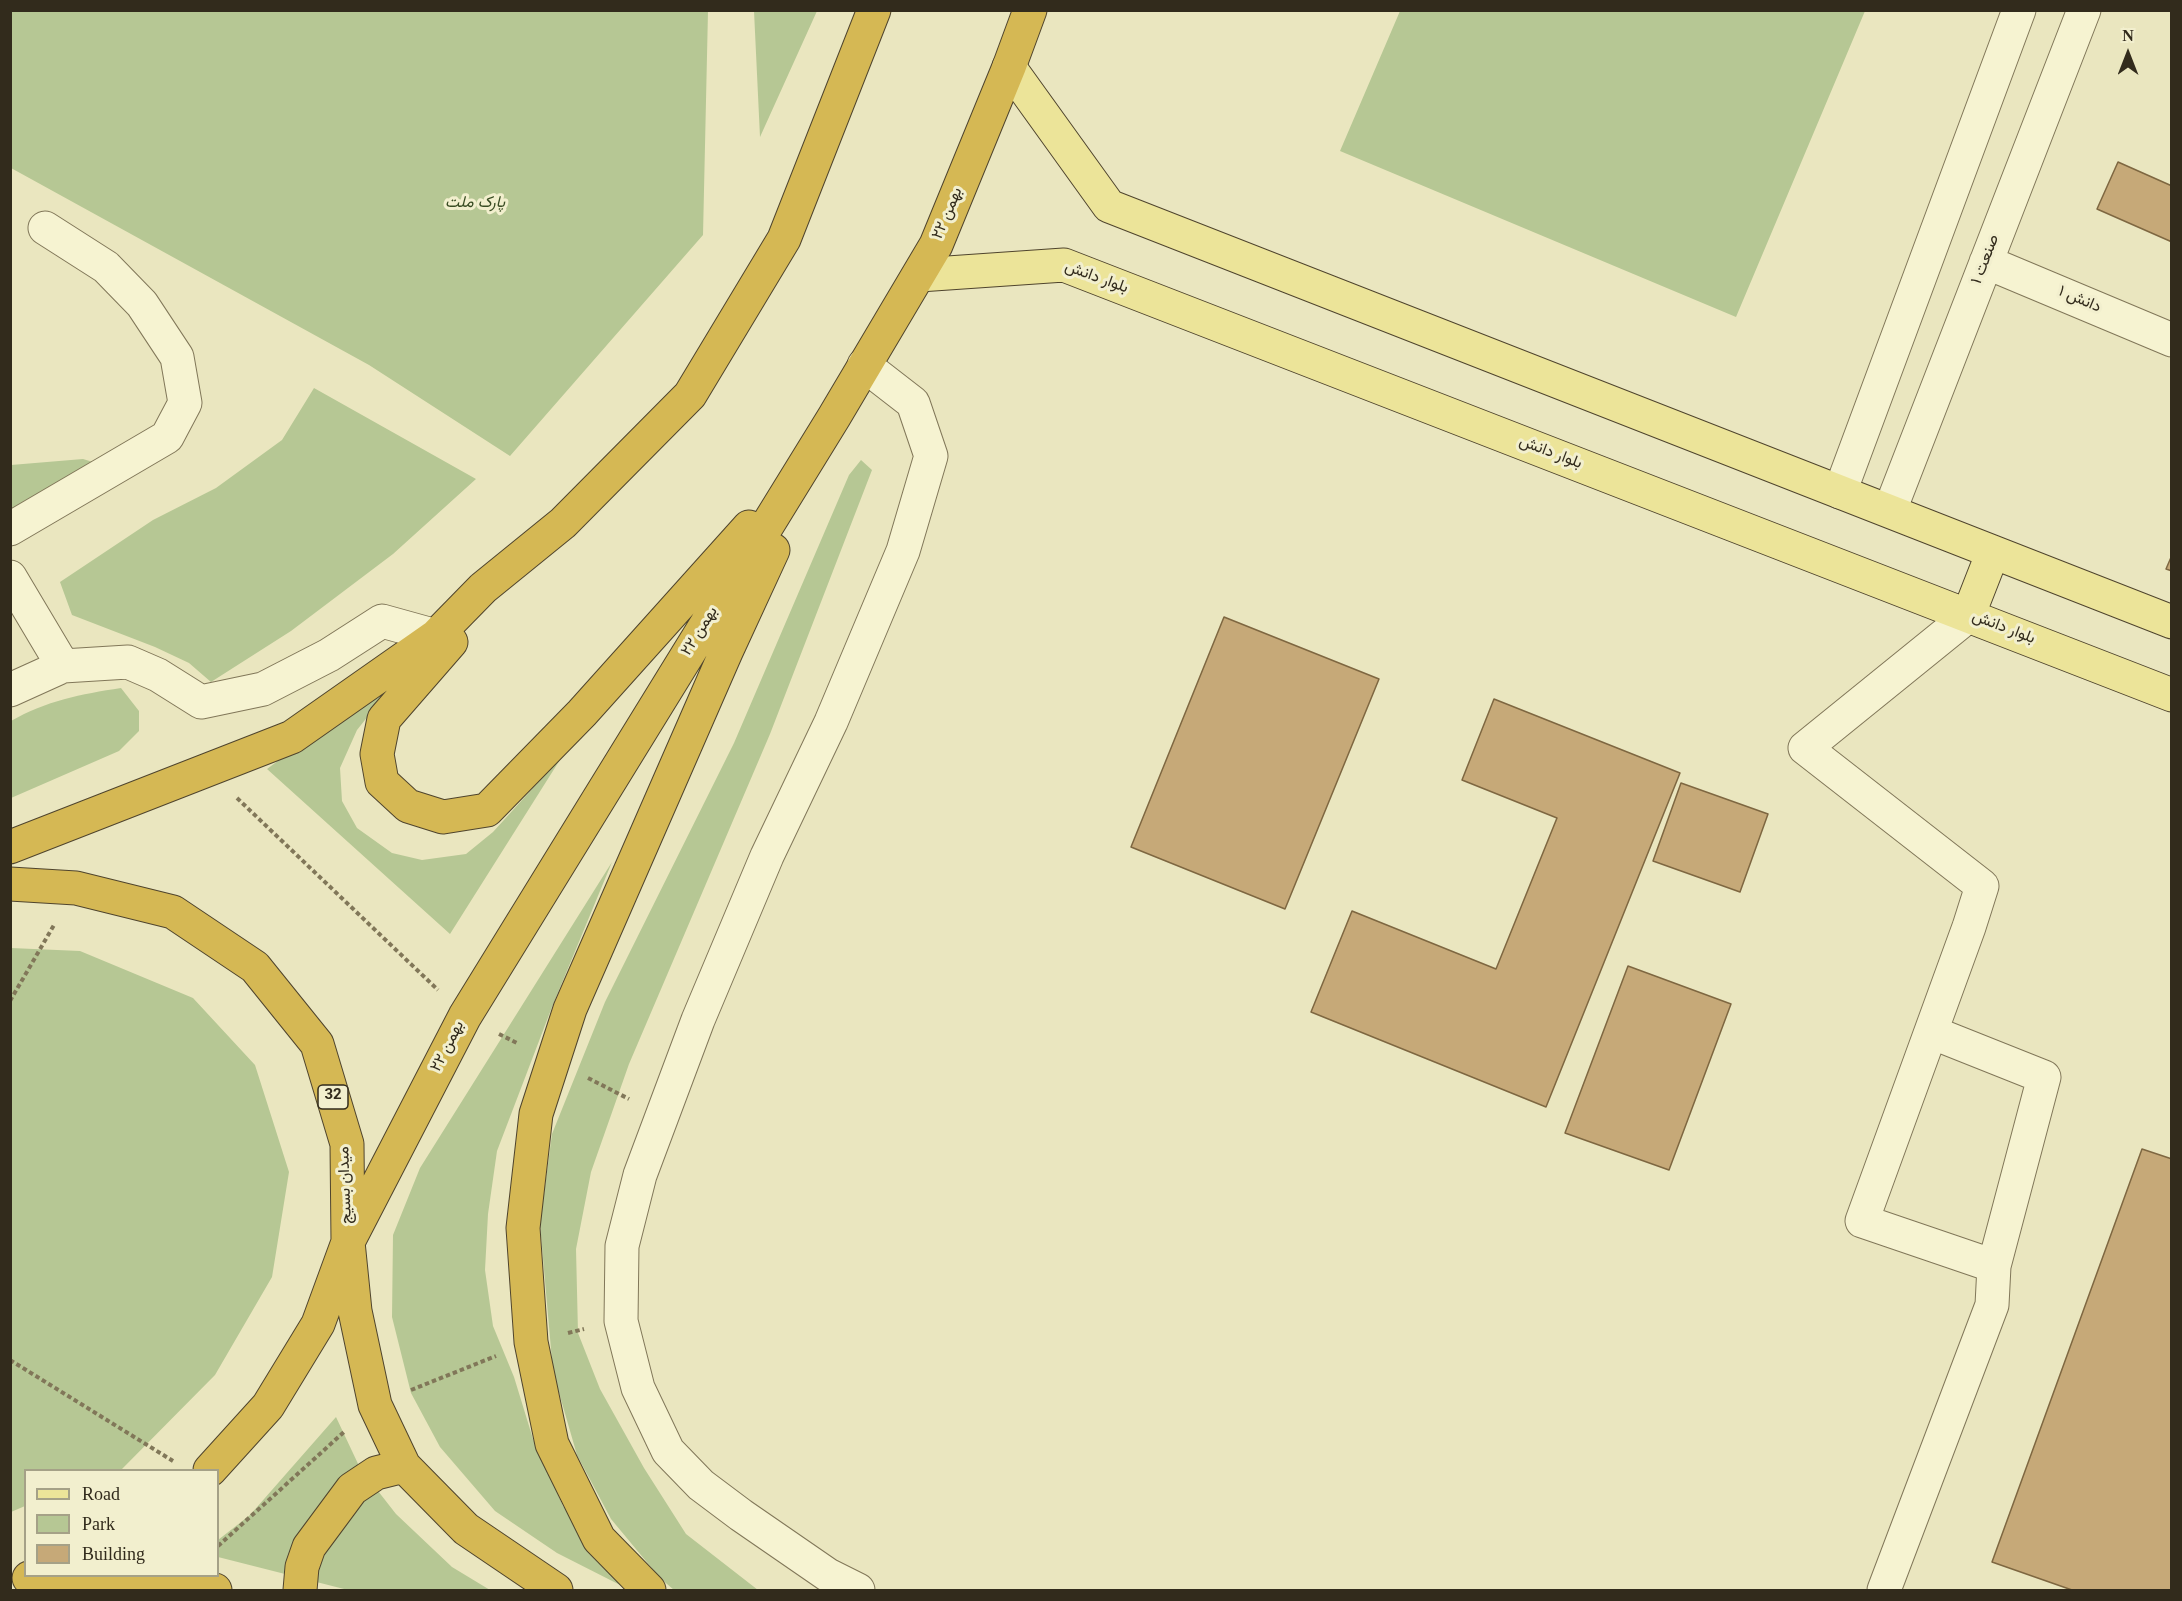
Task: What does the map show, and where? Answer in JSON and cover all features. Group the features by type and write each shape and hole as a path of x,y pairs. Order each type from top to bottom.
{"highway":[{"path":"805,463 582,712 487,810 443,817 408,806 382,782 377,754 384,719 430,664 563,523 690,395 784,239 874,10"},
{"name":"۲۲ بهمن","path":"348,1242 465,1016 834,417 936,245 1030,10"},
{"path":"649,1590 599,1539 552,1444 531,1342 523,1228 536,1114 570,1009 726,652 834,417"},
{"path":"10,847 292,737 436,636 483,588 563,523"},
{"name":"میدان بسیج","path":"10,884 76,888 173,912 255,967 317,1044 347,1144 348,1242 318,1324 268,1406 194,1467"},
{"name":"32","path":"348,1242 355,1311 375,1405 404,1466 466,1529 556,1590"},
{"path":"300,1590 302,1567 309,1547 352,1489 376,1473 404,1466"},
{"path":"25,1579 175,1583 215,1590"}],"main road":[{"path":"1009,67 1109,206 2172,622"},
{"name":"بلوار دانش","path":"919,275 1064,265 2172,695"},
{"path":"1968,616 1993,552"}],"street":[{"path":"1840,492 2019,10"},
{"name":"صنعت ۱","path":"1890,510 2084,10"},
{"path":"10,529 167,437 185,403 177,357 142,304 106,267 45,228"},
{"name":"دانش ۱","path":"1986,262 2172,340"},
{"path":"858,1590 828,1575 741,1515 701,1485 668,1451 638,1388 621,1321 622,1246 640,1175 698,1020 767,856 831,722 903,551 931,456 914,403 864,365"},
{"path":"10,577 63,666"},
{"path":"1968,616 1805,748 1982,886 1862,1221 1994,1266"},
{"path":"10,690 63,666 128,662 158,675 201,702 263,689 329,655 382,621 436,636"},
{"path":"1884,1590 1992,1305 1994,1266 2044,1077 1931,1032"}],"path":[{"path":"208,770 465,1016 663,1115"},
{"path":"10,1000 76,888"},
{"path":"10,1360 194,1467"}],"green space":[{"name":"پارک ملت","path":"11,10 708,11 703,235 510,456 369,365 11,168"},
{"path":"1400,10 1865,11 1736,317 1340,151"},
{"path":"754,11 817,11 760,137"},
{"path":"314,388 476,479 393,554 291,631 211,682 189,663 155,647 72,615 60,582 153,520 216,488 282,440"},
{"path":"83,459 96,463 11,516 11,465"},
{"path":"861,460 872,470 770,734 629,1064 591,1172 576,1249 578,1333 600,1389 644,1468 686,1534 758,1590 674,1590 660,1578 611,1519 577,1455 553,1372 540,1224 552,1134 605,1002 734,743 849,475"},
{"path":"412,661 357,730 340,768 342,801 357,828 392,853 422,860 466,854 493,832 563,755 450,934 267,769"},
{"path":"121,688 139,711 139,731 119,751 11,798 11,721 37,708 64,699"},
{"path":"612,862 552,1007 497,1151 488,1214 485,1270 493,1326 514,1377 533,1439 563,1506 624,1587 557,1553 495,1511 440,1447 411,1393 392,1317 393,1235 420,1168"},
{"path":"11,948 80,951 193,998 255,1065 289,1172 272,1277 215,1375 122,1469 24,1469 24,1506 11,1512"},
{"path":"336,1417 360,1468 396,1514 452,1567 490,1590 348,1590 219,1557 219,1539 250,1515"}],"building":[{"path":"2118,162 2172,186 2172,242 2097,209"},
{"path":"2172,555 2172,571 2166,569"},
{"path":"1224,617 1379,679 1285,909 1131,847"},
{"path":"1494,699 1680,773 1546,1107 1311,1012 1352,911 1496,969 1557,818 1462,780"},
{"path":"1681,783 1768,814 1740,892 1653,861"},
{"path":"1628,966 1731,1004 1669,1170 1565,1133"},
{"path":"2142,1149 2172,1159 2172,1590 2072,1590 1992,1562"}]}
